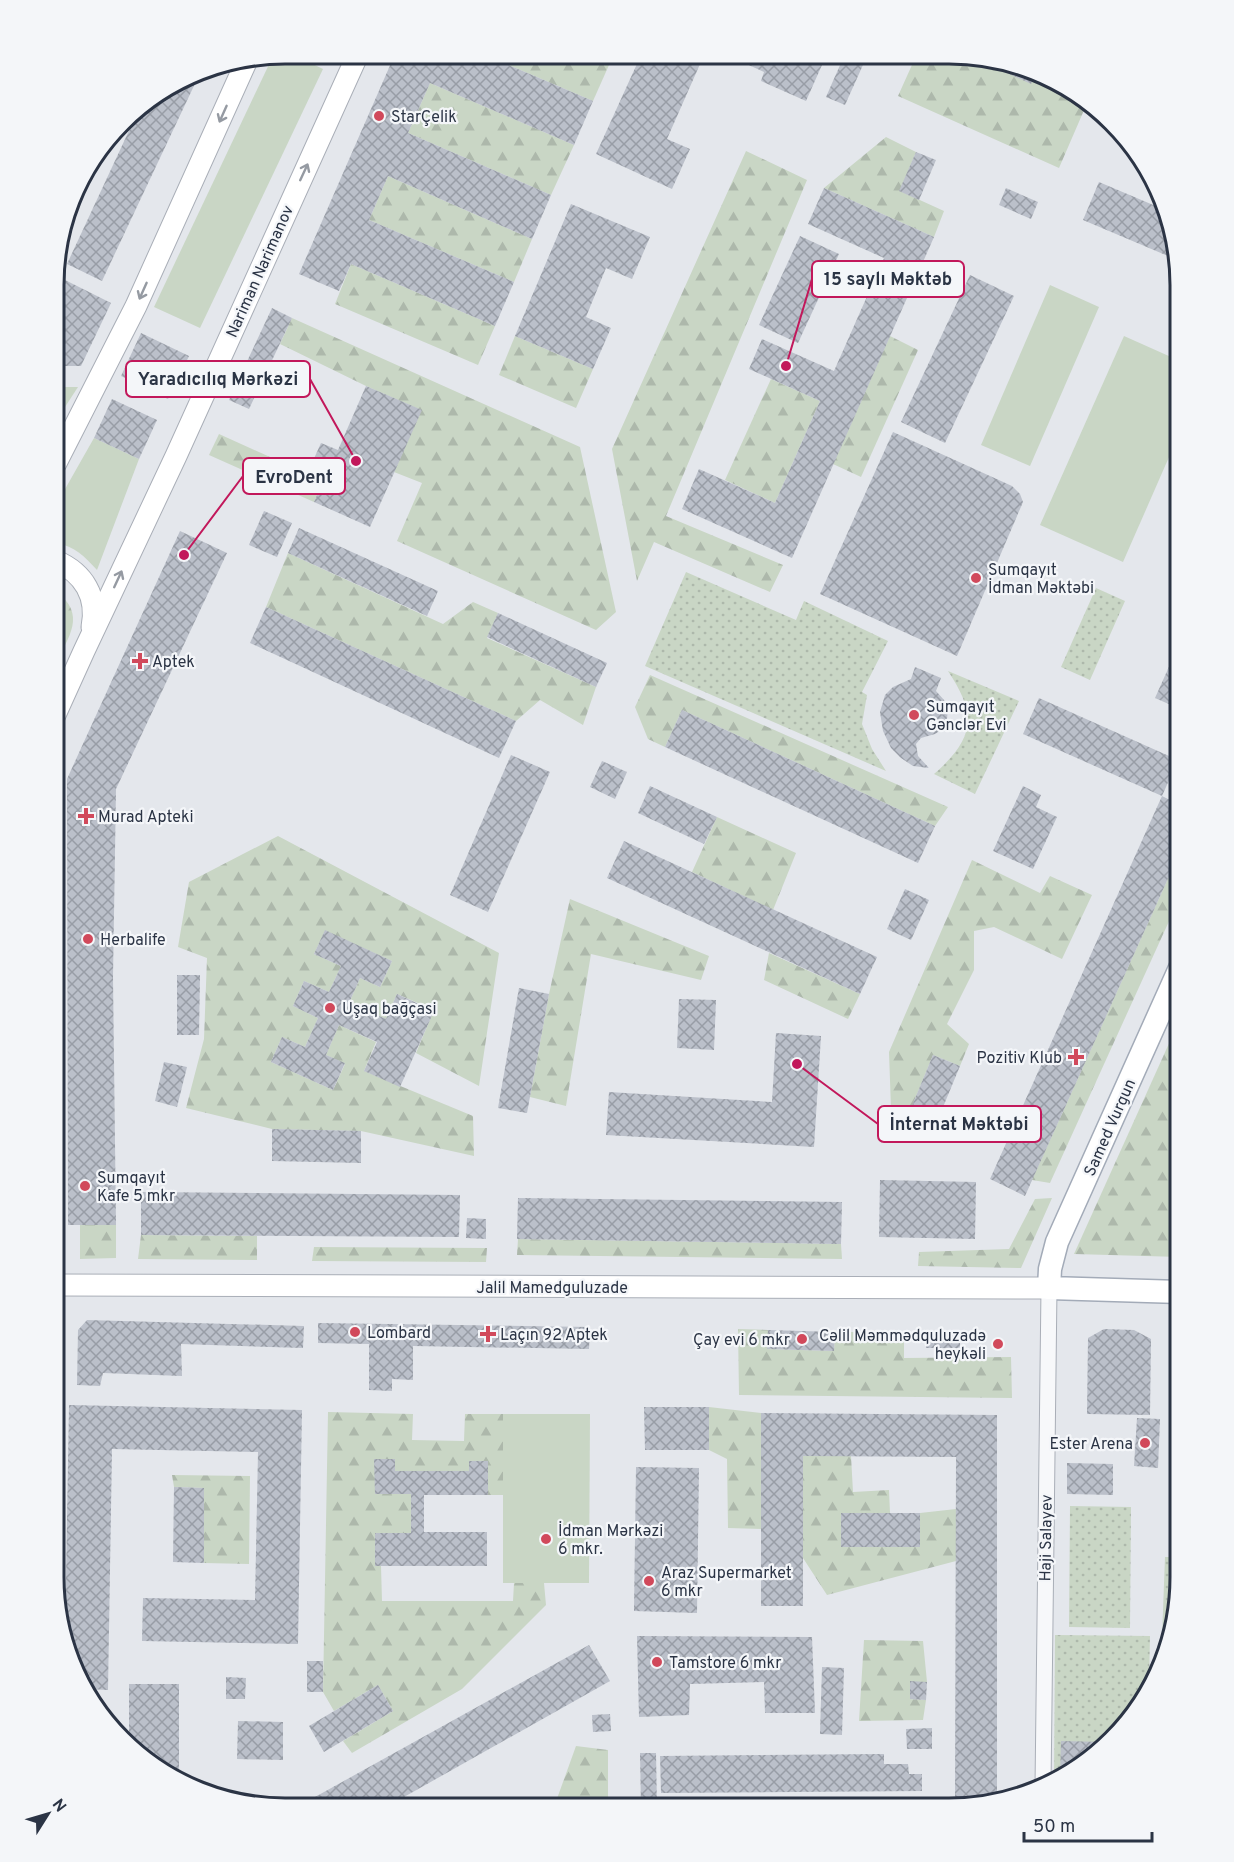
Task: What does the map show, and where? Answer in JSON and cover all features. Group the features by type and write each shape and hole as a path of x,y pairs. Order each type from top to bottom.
{"main road":[{"name":"Nariman Narimanov","path":"84,651 176,456 353,64"},
{"path":"64,447 136,306 243,69"},
{"path":"64,565 81,580 91,595 94,612 84,651 64,695"},
{"name":"Samed Vurgun","path":"1049,1288 1051,1262 1057,1242 1170,990"},
{"name":"Jalil Mamedguluzade","path":"64,1284 1049,1288"},
{"path":"1049,1288 1170,1292"}],"street":[{"name":"Haji Salayev","path":"1043,1776 1049,1288"}],"green space":[{"path":"313,64 323,69 200,328 154,307 269,65"},
{"path":"506,64 609,64 593,101"},
{"path":"912,64 977,66 1006,72 1031,83 1033,81 1059,94 1084,111 1059,168 898,96"},
{"path":"430,83 574,145 551,195 408,133"},
{"path":"886,137 916,152 900,191 944,211 934,237 824,188"},
{"path":"746,151 807,180 666,516 783,565 770,592 654,542 637,581 612,449"},
{"path":"388,176 532,239 514,282 369,220"},
{"path":"351,264 495,326 478,365 335,304"},
{"path":"1050,285 1099,307 1030,466 981,445"},
{"path":"292,318 580,447 616,612 596,630 397,541 422,483 394,472 421,410 280,344"},
{"path":"515,336 593,369 576,408 499,375"},
{"path":"890,336 918,350 861,477 833,464"},
{"path":"1124,336 1170,357 1170,455 1123,562 1040,525"},
{"path":"771,379 820,401 775,503 725,480"},
{"path":"64,387 78,387 65,407"},
{"path":"219,434 323,481 314,502 209,455"},
{"path":"94,438 139,459 97,570 74,549 64,544 64,491"},
{"path":"288,553 443,624 473,602 498,613 487,638 596,687 583,725 540,700 516,721 266,607"},
{"path":"686,572 796,620 804,601 888,641 862,692 867,695 862,724 872,749 886,771 645,666"},
{"path":"1096,588 1125,601 1090,680 1061,667"},
{"path":"64,599 73,617 70,635 64,647"},
{"path":"948,671 1019,701 975,794 934,774 957,749 964,738 967,726 964,701"},
{"path":"650,675 948,807 935,826 682,710 665,747 648,739 635,707"},
{"path":"717,817 796,853 773,910 692,872"},
{"path":"278,836 499,953 479,1086 416,1053 434,1010 397,994 386,1019 349,1003 360,978 380,987 392,961 325,931 314,954 341,966 329,992 304,981 293,1006 318,1018 305,1047 282,1037 271,1062 333,1090 345,1064 326,1055 339,1025 376,1042 364,1071 473,1116 474,1156 361,1131 272,1129 186,1108 204,1039 207,958 178,947 189,882"},
{"path":"972,860 1040,893 1050,876 1092,895 1062,959 994,927 974,931 974,970 947,1024 969,1044 960,1066 933,1055 908,1116 891,1109 889,1052"},
{"path":"1170,874 1170,919 1050,1183 1032,1180"},
{"path":"570,899 709,956 701,980 591,954 566,1106 530,1097"},
{"path":"769,953 860,994 848,1019 764,980"},
{"path":"1170,1041 1170,1257 1074,1254"},
{"path":"1052,1198 1021,1268 918,1266 919,1252 1009,1249 1035,1199"},
{"path":"80,1225 116,1225 116,1258 80,1259"},
{"path":"141,1235 257,1236 257,1260 138,1259"},
{"path":"518,1239 841,1244 842,1259 517,1255"},
{"path":"314,1247 487,1248 486,1262 312,1261"},
{"path":"738,1329 768,1330 768,1349 834,1351 835,1332 904,1332 904,1358 1011,1357 1012,1398 739,1395"},
{"path":"709,1407 761,1413 762,1529 728,1528 727,1459 709,1450"},
{"path":"328,1412 413,1414 412,1440 464,1441 465,1414 503,1414 503,1495 488,1495 488,1461 469,1461 469,1471 395,1471 395,1459 375,1459 375,1494 411,1494 411,1533 375,1533 375,1565 381,1566 382,1601 513,1601 514,1583 544,1583 546,1605 462,1689 352,1753 343,1741 393,1711 378,1685 334,1711 323,1692"},
{"name":"İdman Mәrkәzi 6 mkr.","path":"503,1414 590,1414 589,1583 503,1583"},
{"path":"803,1456 851,1456 853,1492 889,1490 890,1513 841,1513 841,1547 920,1547 920,1513 956,1509 956,1561 827,1595 803,1558"},
{"path":"172,1475 250,1476 249,1564 204,1563 204,1488 174,1487"},
{"path":"1070,1506 1131,1507 1130,1628 1069,1627"},
{"path":"1165,1557 1170,1557 1168,1605 1162,1633"},
{"path":"1055,1635 1150,1636 1149,1669 1124,1711 1094,1743 1054,1771"},
{"path":"864,1640 923,1641 927,1682 911,1682 910,1699 926,1700 923,1720 859,1721"},
{"path":"576,1746 608,1750 608,1797 557,1798"}],"building":[{"path":"391,64 506,64 593,101 574,145 430,83 408,133 551,195 532,239 388,176 369,220 514,282 495,326 351,264 339,291 299,274"},
{"path":"637,64 700,64 667,139 690,149 672,189 596,154"},
{"path":"747,64 822,64 806,101 761,81 764,72"},
{"path":"840,64 863,64 845,105 826,97"},
{"path":"1004,72 1032,81 1031,84"},
{"path":"195,84 102,281 67,264 130,128 151,110"},
{"path":"916,152 936,160 919,200 899,191"},
{"path":"1099,182 1155,206 1168,256 1083,220"},
{"path":"824,188 934,237 792,558 682,509 699,469 775,503 820,401 749,369 762,339 834,371 884,258 808,224"},
{"path":"1006,188 1038,202 1031,219 999,205"},
{"path":"571,204 650,237 632,279 606,268 586,317 611,328 593,369 515,336"},
{"path":"800,236 839,254 798,343 759,325"},
{"path":"970,275 1014,296 945,443 901,422"},
{"path":"64,280 111,303 81,366 64,366"},
{"path":"272,308 292,318 249,409 229,400"},
{"path":"141,333 189,356 168,399 121,376"},
{"path":"366,386 422,410 370,527 314,502 323,481 307,474 321,443 338,450"},
{"path":"112,399 157,420 139,459 94,438"},
{"path":"893,432 1012,486 1020,494 1023,502 957,656 820,594"},
{"path":"264,511 292,523 277,557 249,545"},
{"path":"299,528 438,591 427,616 288,553"},
{"path":"180,531 227,553 116,789 113,977 116,1225 68,1225 67,779"},
{"path":"266,607 516,721 499,758 250,643"},
{"path":"498,613 607,663 596,687 487,637"},
{"path":"1170,664 1170,705 1155,698"},
{"name":"Sumqayıt Gənclər Evi","path":"915,667 941,678 936,691 948,709 947,719 941,730 921,738 916,744 918,756 929,768 913,766 891,748 883,731 880,712 885,695 893,687 911,679"},
{"path":"1039,698 1170,756 1170,778 1162,796 1023,734"},
{"path":"682,710 935,826 918,863 665,747"},
{"path":"511,755 550,772 488,912 450,895"},
{"path":"602,761 627,772 615,799 590,787"},
{"path":"650,786 717,817 704,844 638,813"},
{"path":"1023,786 1041,795 1036,807 1057,817 1033,869 993,851"},
{"path":"1162,796 1170,800 1170,874 1025,1196 990,1179"},
{"path":"624,841 877,957 860,994 607,878"},
{"path":"905,889 929,900 911,940 887,929"},
{"name":"Uşaq bağçasi","path":"325,930 392,961 380,987 360,978 349,1003 386,1019 397,994 434,1011 400,1087 364,1071 377,1042 339,1025 326,1055 345,1063 333,1090 271,1062 282,1037 305,1047 318,1018 293,1006 304,981 329,992 341,966 314,954"},
{"path":"177,975 200,975 199,1035 177,1035"},
{"path":"519,988 549,994 527,1113 498,1108"},
{"path":"679,999 716,1000 714,1050 677,1048"},
{"path":"776,1033 821,1036 814,1147 606,1135 609,1092 772,1102"},
{"path":"933,1055 960,1066 929,1141 902,1130"},
{"path":"164,1062 187,1067 177,1107 155,1101"},
{"path":"272,1129 361,1131 361,1163 272,1161"},
{"path":"880,1180 976,1182 975,1239 879,1237"},
{"path":"141,1192 460,1195 459,1237 141,1235"},
{"path":"518,1198 842,1202 841,1244 517,1239"},
{"path":"467,1218 486,1219 486,1239 466,1238"},
{"path":"87,1320 304,1326 303,1348 181,1344 182,1376 103,1373 100,1386 77,1385 78,1330"},
{"path":"318,1323 590,1327 589,1349 413,1346 413,1380 392,1379 392,1391 369,1390 369,1344 318,1343"},
{"path":"1104,1329 1134,1330 1151,1339 1150,1415 1087,1414 1088,1338"},
{"path":"768,1330 835,1332 834,1351 767,1349"},
{"path":"926,1330 960,1331 960,1348 926,1348"},
{"path":"69,1405 302,1410 298,1644 142,1641 143,1598 255,1600 258,1452 112,1449 108,1690 96,1689 87,1674 76,1648 66,1599"},
{"path":"644,1407 709,1407 709,1450 645,1450"},
{"path":"761,1413 997,1415 997,1792 955,1798 956,1457 803,1456 803,1606 761,1606"},
{"path":"1137,1418 1160,1419 1158,1468 1134,1466"},
{"path":"374,1459 395,1459 395,1471 469,1471 469,1461 488,1461 488,1495 424,1495 424,1532 487,1532 487,1566 375,1566 375,1533 411,1533 411,1494 375,1494"},
{"path":"1067,1463 1113,1464 1113,1495 1067,1494"},
{"path":"636,1467 699,1468 697,1613 634,1611"},
{"path":"174,1487 204,1488 204,1563 173,1562"},
{"path":"841,1513 920,1513 920,1547 841,1547"},
{"path":"637,1636 812,1637 815,1713 765,1713 764,1682 690,1684 689,1715 639,1717"},
{"path":"589,1645 610,1681 402,1798 315,1797"},
{"path":"307,1661 323,1661 323,1692 307,1692"},
{"path":"822,1667 844,1668 842,1735 820,1734"},
{"path":"226,1677 246,1678 245,1699 226,1699"},
{"path":"910,1681 927,1682 926,1700 910,1699"},
{"path":"129,1684 179,1684 179,1770 151,1752 129,1733"},
{"path":"378,1685 393,1711 324,1752 309,1726"},
{"path":"610,1714 611,1731 593,1732 592,1715"},
{"path":"238,1721 283,1722 283,1760 237,1759"},
{"path":"932,1728 932,1749 907,1749 906,1729"},
{"path":"1061,1741 1095,1742 1083,1752 1060,1767"},
{"path":"640,1753 656,1753 657,1798 641,1798"},
{"path":"884,1754 884,1764 908,1764 909,1774 922,1774 922,1791 661,1793 660,1756"}],"place":[{"name":"StarÇelik","path":"379,116"},
{"name":"15 saylı Məktəb","path":"786,366"},
{"name":"Yaradıcılıq Mərkəzi","path":"356,461"},
{"name":"EvroDent","path":"184,555"},
{"name":"Sumqayıt İdman Məktəbi","path":"976,578"},
{"name":"Aptek","path":"140,661"},
{"name":"Sumqayıt Gənclər Evi","path":"914,715"},
{"name":"Murad Apteki","path":"86,816"},
{"name":"Herbalife","path":"88,939"},
{"name":"Uşaq bağçasi","path":"330,1008"},
{"name":"Pozitiv Klub","path":"1076,1057"},
{"name":"İnternat Məktəbi","path":"797,1064"},
{"name":"Sumqayıt Kafe 5 mkr","path":"85,1186"},
{"name":"Lombard","path":"355,1332"},
{"name":"Laçın 92 Aptek","path":"488,1334"},
{"name":"Çay evi 6 mkr","path":"802,1339"},
{"name":"Cəlil Məmmədquluzadə heykəli","path":"998,1344"},
{"name":"Ester Arena","path":"1145,1443"},
{"name":"İdman Mәrkәzi 6 mkr.","path":"546,1539"},
{"name":"Araz Supermarket 6 mkr","path":"649,1581"},
{"name":"Tamstore 6 mkr","path":"657,1662"}]}
